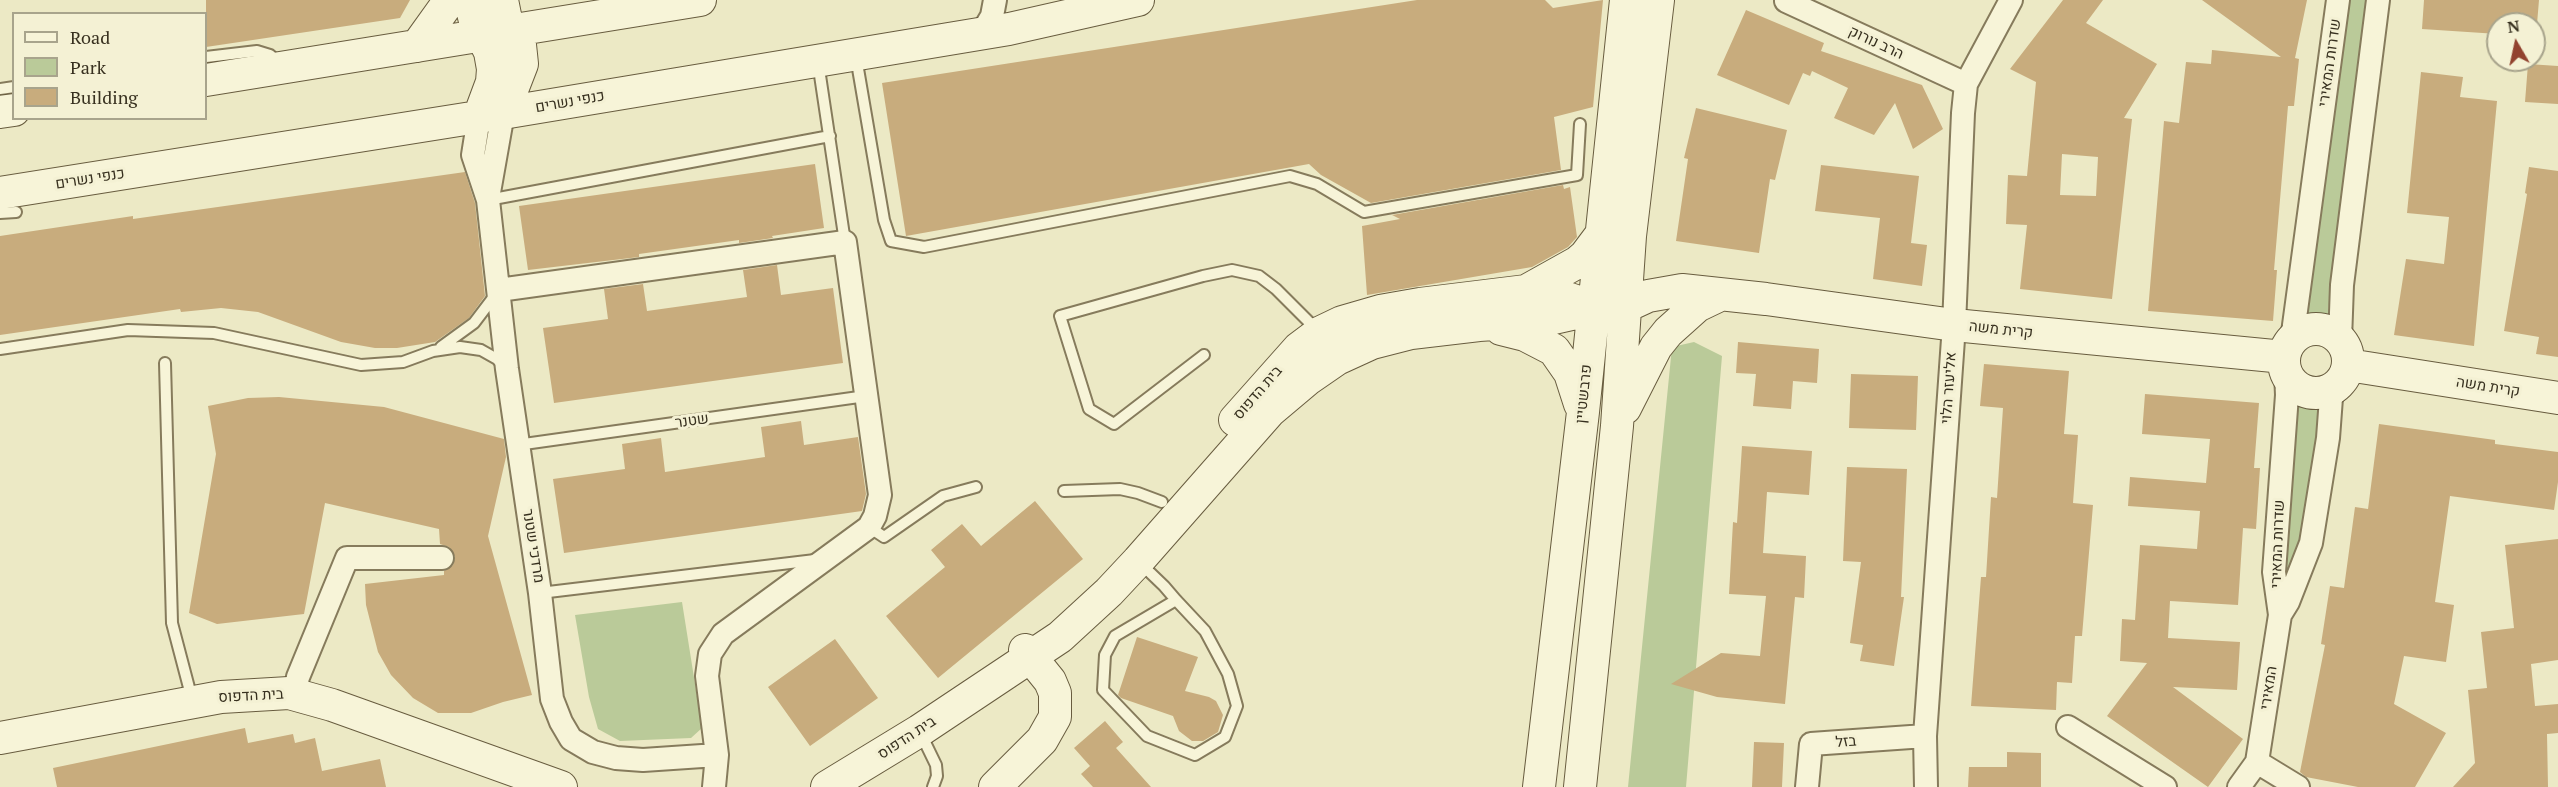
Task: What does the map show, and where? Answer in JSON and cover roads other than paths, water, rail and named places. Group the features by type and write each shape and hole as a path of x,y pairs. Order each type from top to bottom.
{"street":[{"path":"417,46 450,0"},
{"path":"471,0 472,13 491,56 493,73 491,115"},
{"path":"491,115 522,64 520,45 504,13 502,0"},
{"path":"524,0 542,13 567,21"},
{"path":"207,80 700,0"},
{"path":"982,33 992,16 995,0"},
{"name":"כנפי נשרים","path":"8,202 491,115 982,33 1138,0"},
{"name":"פרבשטיין","path":"1539,787 1582,412 1611,313 1615,236 1658,0"},
{"name":"אליעזר הלוי","path":"1926,787 1924,736 1954,325 1966,84 2011,0"},
{"name":"שדרות המאירי","path":"2280,615 2274,572 2287,395 2287,357 2338,0"},
{"name":"שדרות המאירי","path":"2280,615 2288,602 2311,543 2328,438 2331,398 2342,362 2342,285 2378,0"},
{"name":"הרב נורוק","path":"1786,1 1966,84"},
{"name":"פרבשטיין","path":"1580,787 1617,426 1611,313 1624,5"},
{"name":"מרדכי שטנר","path":"491,115 488,200 507,369 540,593 552,699 571,739 593,752 616,758 643,760 717,755"},
{"path":"1526,291 1578,262 1615,236 1651,272 1670,284 1707,293 1697,306 1668,332 1643,370 1617,426"},
{"path":"499,290 845,242 880,495 875,516 869,527 723,634 710,654 707,676 717,755 728,787"},
{"name":"בית הדפוס","path":"1023,658 1284,364 1299,348 1319,333 1342,322 1380,311 1526,291 1555,294 1611,313"},
{"name":"קרית משה","path":"1611,313 1655,294 1707,293 1954,325 2287,357"},
{"name":"בית הדפוס","path":"827,787 919,731 1080,620 1138,561 1270,411 1308,379 1337,359 1372,343 1411,333 1541,321 1572,314 1611,313"},
{"path":"1479,325 1525,335 1554,350 1569,373 1582,412"},
{"path":"2310,330 2321,330 2342,362 2332,389 2310,393 2292,382 2287,357 2310,330"},
{"name":"קרית משה","path":"2342,362 2558,398"},
{"path":"294,695 298,677 347,558 442,558"},
{"name":"המאירי","path":"2257,762 2280,615"},
{"path":"995,787 1036,746 1045,722 1044,712 1023,658"},
{"name":"בית הדפוס","path":"0,738 221,697 294,695 332,705 561,787"},
{"path":"2068,728 2165,787"},
{"name":"בזל","path":"1807,787 1810,744 1924,736"},
{"path":"714,787 717,755"},
{"path":"2239,787 2257,762 2298,787"}],"lane":[{"path":"207,57 251,50 262,51 284,68"},
{"path":"855,53 884,220 891,241 924,247 1290,176 1317,184 1364,212 1577,175 1580,124"},
{"path":"818,59 845,242"},
{"path":"488,200 830,136"},
{"path":"0,213 8,202"},
{"path":"1204,355 1113,424 1089,409 1060,316 1232,270 1259,276 1276,289 1319,333"},
{"path":"0,349 79,332 128,330 214,333 361,365 403,362 433,351 453,340 474,323 499,290"},
{"path":"433,351 460,346 481,350 497,359 507,369"},
{"path":"165,363 172,623 192,702"},
{"name":"שטנר","path":"518,445 866,396"},
{"path":"869,527 884,537 943,496 976,487"},
{"path":"1064,491 1120,489 1162,502"},
{"path":"540,593 827,559"},
{"path":"1138,561 1176,600 1205,632 1228,674 1237,705 1225,737 1195,755 1147,736 1103,690 1105,655 1115,636 1176,600"},
{"path":"919,731 936,765 937,776 933,787"}]}
